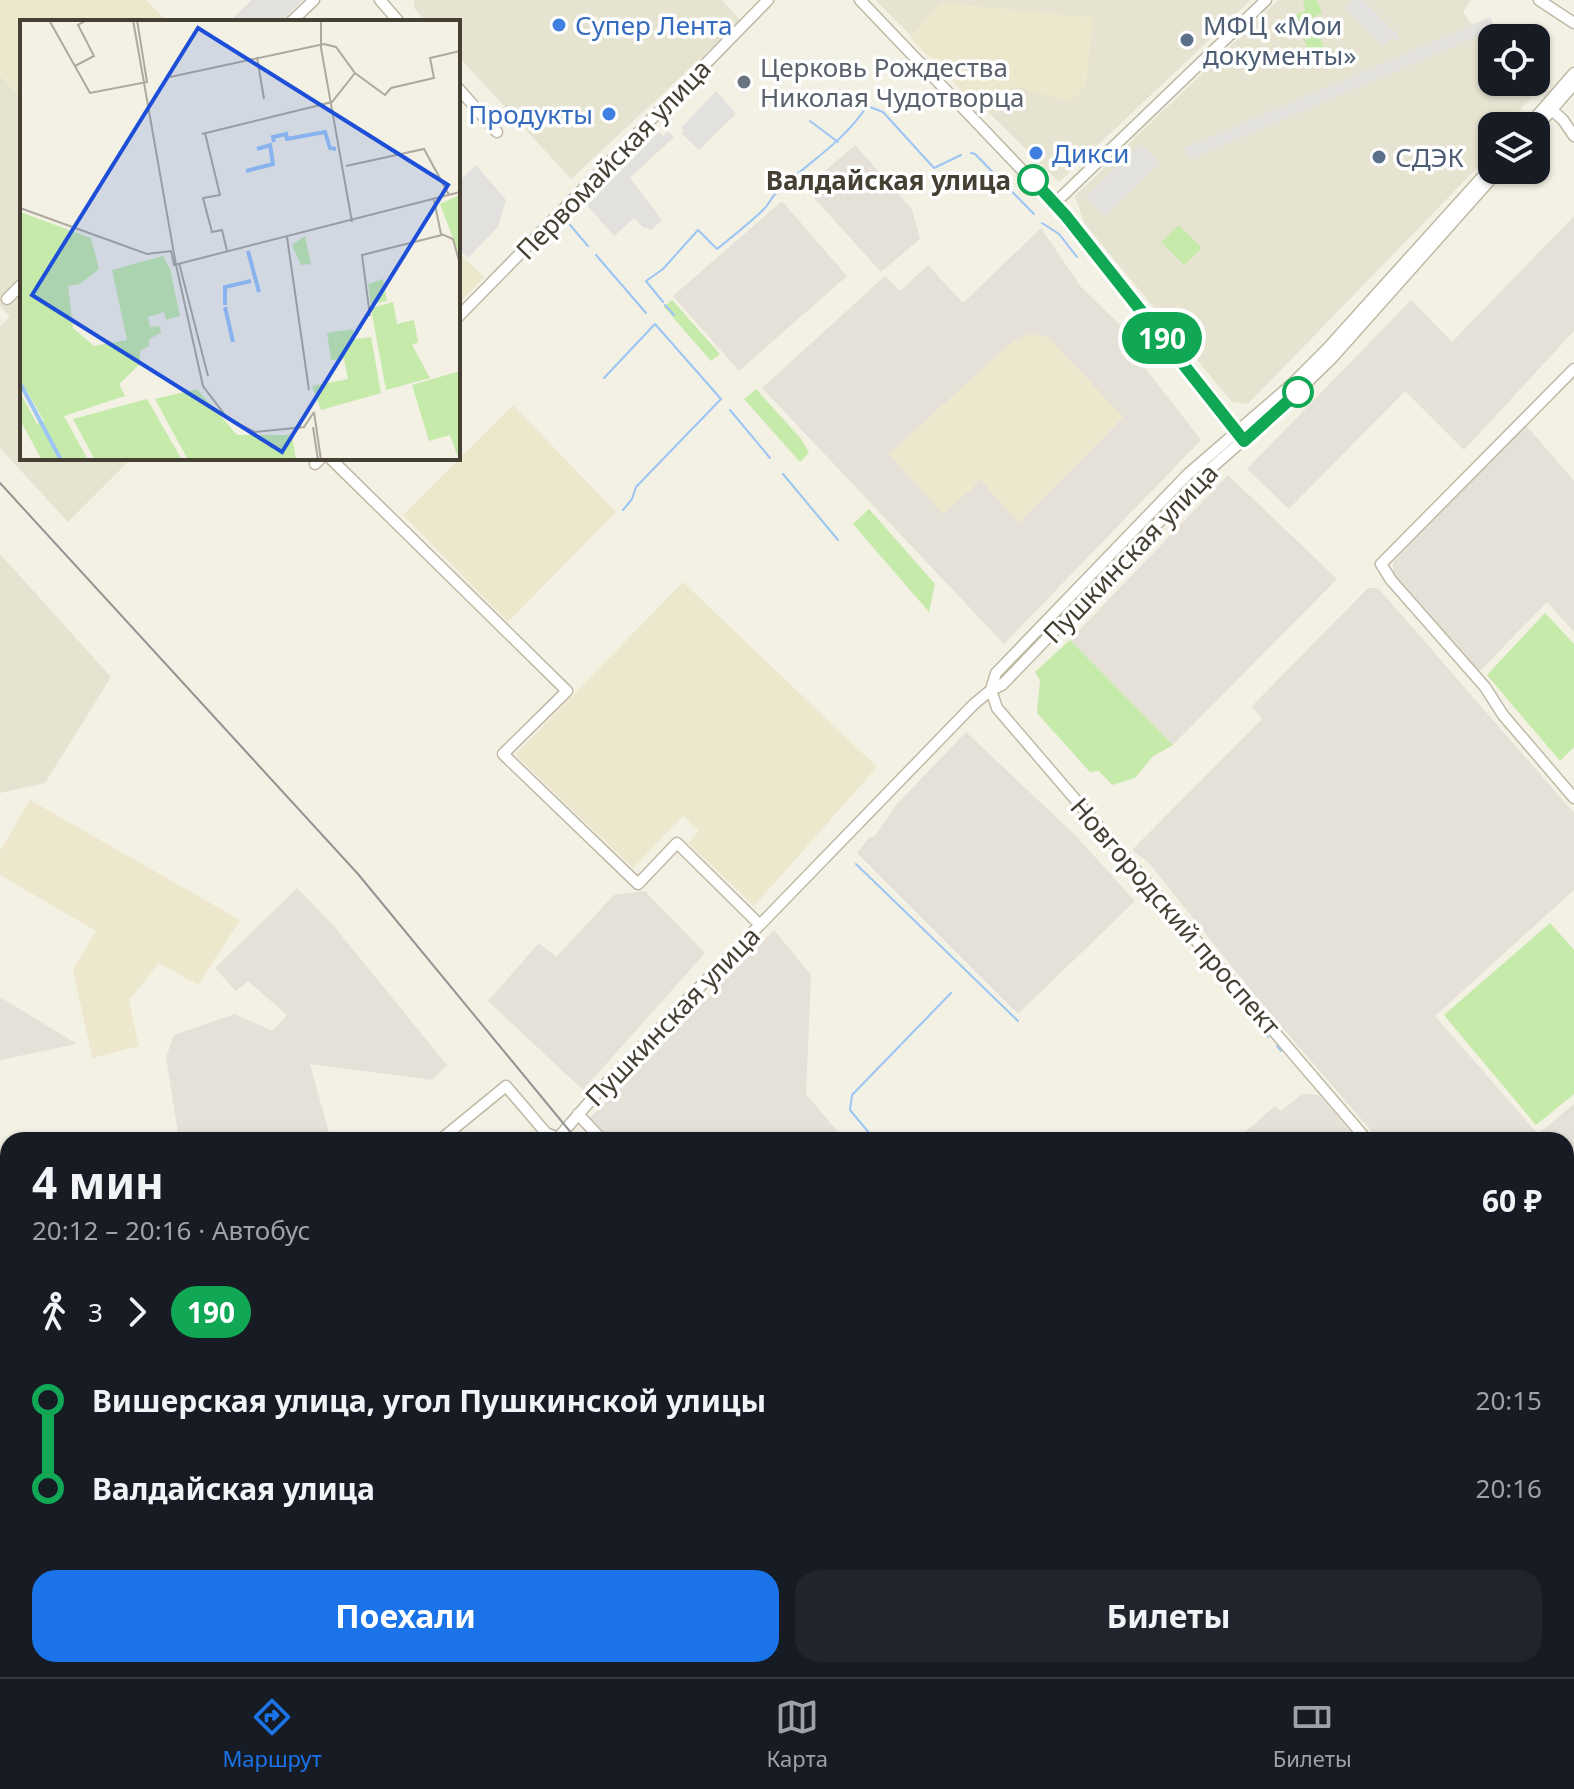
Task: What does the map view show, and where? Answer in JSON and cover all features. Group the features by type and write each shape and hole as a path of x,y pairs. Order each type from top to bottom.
{"street":[{"path":"293,20 314,0"},
{"path":"380,0 397,20"},
{"name":"Первомайская улица","path":"460,315 768,0"},
{"path":"860,0 1055,203 1240,436"},
{"path":"1055,203 1266,0"},
{"path":"1539,0 1574,23"},
{"path":"1540,112 1574,73"},
{"path":"1550,112 1574,84"},
{"path":"460,90 497,132"},
{"path":"1552,110 1574,136"},
{"name":"Пушкинская улица","path":"563,1132 974,704 1002,685 1350,325 1478,182"},
{"name":"Пушкинская улица","path":"1240,436 1288,401 1355,334 1487,184"},
{"path":"7,299 20,286"},
{"path":"1574,369 1381,564 1391,580 1485,687 1503,715 1574,798"},
{"path":"332,460 567,691 503,754 638,884 677,843 760,925"},
{"name":"Новгородский проспект","path":"991,690 997,708 1360,1132"},
{"path":"450,1132 506,1086 545,1132"},
{"path":"578,1114 595,1132"}],"shaded area":[{"path":"0,0 146,0 166,20 20,20 20,95 0,75"},
{"path":"252,0 303,0 282,20 231,20"},
{"path":"414,0 722,0 741,21 571,179 460,58 460,20 425,20 414,8"},
{"path":"875,0 1251,0 1059,182"},
{"path":"1278,0 1471,0 1463,12 1478,34 1478,96 1532,97 1519,112 1478,112 1476,169 1248,404 1232,402 1084,223 1075,196"},
{"path":"1353,0 1364,0 1400,37 1396,41 1392,37 1383,46 1345,8"},
{"path":"942,3 1093,18 1086,85 1070,102 1013,86 984,114 910,37"},
{"path":"1490,17 1493,24 1478,24 1478,36 1189,160 1184,148"},
{"path":"0,75 20,96 20,460 130,460 68,522 0,448 0,326 10,317 0,306"},
{"path":"716,91 736,114 699,150 681,133 681,128"},
{"path":"668,131 674,137 630,178 662,220 650,231 634,218 614,236 587,205 659,132 663,136"},
{"path":"1141,143 1160,163 1105,216 1086,197"},
{"path":"855,145 912,209 920,239 881,272 805,188"},
{"path":"476,165 506,200 498,227 468,258 460,251 460,180"},
{"path":"782,201 847,276 739,371 673,296"},
{"path":"1574,216 1574,331 1464,450 1405,391 1289,509 1247,469 1411,300 1452,342"},
{"path":"1041,228 1081,287 1143,347 1136,356 1201,440 1004,644 762,388 885,276 900,291 928,265 963,303"},
{"path":"460,254 484,277 460,302"},
{"path":"1031,334 1048,337 1123,417 1019,523 981,480 943,514 889,454 1012,342"},
{"path":"513,405 616,512 508,622 403,515"},
{"path":"1526,425 1574,481 1574,632 1547,602 1478,673 1393,573 1393,562"},
{"path":"1228,475 1337,579 1173,745 1070,640"},
{"path":"0,554 111,677 45,783 0,793"},
{"path":"683,582 877,767 754,906 688,843 699,831 683,816 633,868 515,755"},
{"path":"1368,588 1378,588 1574,813 1574,890 1435,1016 1536,1132 1372,1132 1263,1005 1147,861 1132,850 1262,719 1252,706"},
{"path":"966,732 1075,835 1135,901 1018,1014 857,853 869,838 875,836 896,805"},
{"path":"30,800 240,920 198,985 159,963 129,1000 139,1046 92,1058 73,969 96,931 0,875 0,851"},
{"path":"297,888 333,925 447,1065 432,1080 310,1064 329,1132 178,1132 166,1057 174,1035 235,1014 272,1031 287,1015 248,981 236,991 215,968"},
{"path":"645,891 705,953 583,1090 488,1001 539,943 556,957 614,895"},
{"path":"774,930 811,975 806,1094 838,1132 603,1132 589,1119"},
{"path":"0,997 77,1044 0,1060"},
{"path":"1302,1094 1319,1095 1351,1132 1245,1132 1275,1106 1281,1111"},
{"path":"1574,1104 1574,1132 1540,1132"}],"green space":[{"path":"1303,0 1317,0 1322,13 1312,18 1326,52 1311,58 1295,15 1305,11"},
{"path":"1179,225 1202,248 1184,265 1161,242"},
{"path":"672,300 720,354 711,361 664,307"},
{"path":"756,389 801,439 809,453 800,462 744,399"},
{"path":"869,509 935,584 929,612 853,524"},
{"path":"1545,613 1574,644 1574,747 1560,761 1487,675"},
{"path":"1070,640 1173,745 1152,757 1135,778 1112,785 1099,771 1090,772 1037,713 1040,680 1035,672"},
{"path":"1550,923 1574,950 1574,1094 1536,1125 1444,1015"}],"waterway":[{"path":"663,302 646,281 663,269 698,230 717,249 836,142 867,106 883,112 934,168 961,155"},
{"path":"810,121 838,142"},
{"path":"971,153 1034,214"},
{"path":"1042,223 1059,234 1077,257"},
{"path":"570,225 588,246"},
{"path":"596,255 646,313"},
{"path":"665,305 674,315"},
{"path":"604,378 655,324 721,399 636,487 632,499 623,510"},
{"path":"730,410 770,458"},
{"path":"783,474 838,540"},
{"path":"856,864 1018,1021"},
{"path":"1220,981 1231,994"},
{"path":"868,1132 850,1110 852,1095 951,993"},
{"path":"1240,1004 1268,1037"},
{"path":"1277,1046 1281,1051"}],"tram line":[{"path":"0,483 358,874 570,1132"}],"bus line":[{"name":"190","path":"1033,180 1066,216 1244,441 1298,392"}],"place":[{"name":"Супер Лента","path":"559,25"},
{"name":"МФЦ «Мои документы»","path":"1187,40"},
{"name":"Церковь Рождества Николая Чудотворца","path":"744,82"},
{"name":"Продукты","path":"609,114"},
{"name":"Дикси","path":"1036,153"},
{"name":"СДЭК","path":"1379,157"},
{"name":"Валдайская улица","path":"1033,180"}]}
